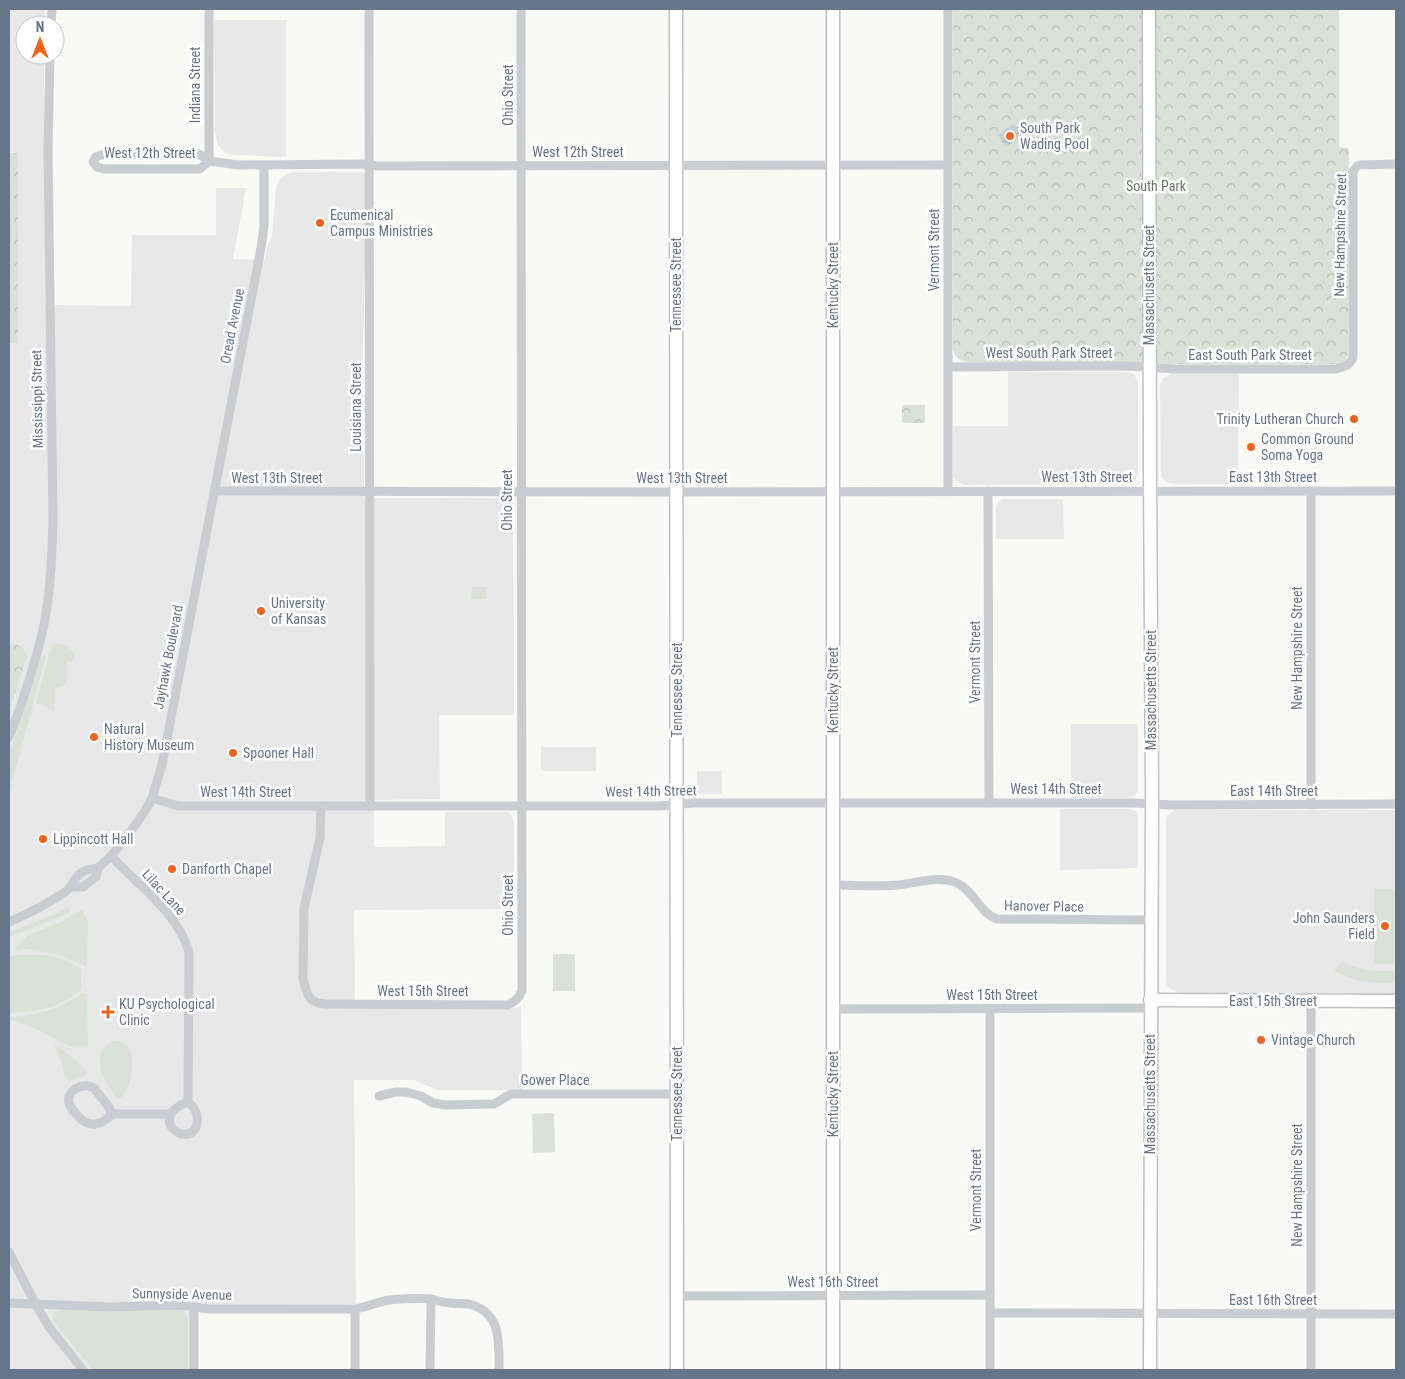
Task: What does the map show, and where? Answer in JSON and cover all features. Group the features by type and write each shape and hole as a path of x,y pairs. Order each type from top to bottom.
{"main road":[{"name":"Tennessee Street","path":"676,9 677,1370"},
{"name":"Kentucky Street","path":"832,9 833,1370"},
{"name":"Massachusetts Street","path":"1149,9 1152,804 1150,1370"},
{"name":"East 15th Street","path":"1150,1004 1396,1001"}],"street":[{"name":"Indiana Street","path":"209,9 210,161"},
{"name":"Louisiana Street","path":"369,9 370,806"},
{"name":"Ohio Street","path":"521,9 522,991"},
{"name":"Vermont Street","path":"948,9 948,491"},
{"name":"Mississippi Street","path":"9,737 28,683 45,621 49,597 52,552 48,150 50,65"},
{"name":"West 12th Street","path":"210,161 200,169 104,169 96,167 94,162 96,157 101,155 199,154 210,161 240,164 521,166 948,165"},
{"name":"Oread Avenue","path":"214,491 261,248 264,226 264,164"},
{"name":"New Hampshire Street","path":"1349,364 1352,357 1353,172 1357,166 1364,164 1396,164"},
{"name":"East South Park Street","path":"1150,367 1175,369 1335,369 1343,368 1349,364"},
{"name":"West South Park Street","path":"948,367 1150,367"},
{"name":"West 13th Street","path":"214,491 1150,491"},
{"name":"Jayhawk Boulevard","path":"9,922 36,909 72,887 76,878 88,869 98,868 129,834 145,812 152,798 162,765 214,491"},
{"name":"Vermont Street","path":"988,491 989,803"},
{"name":"East 13th Street","path":"1150,491 1396,491"},
{"name":"New Hampshire Street","path":"1311,491 1311,805"},
{"name":"West 14th Street","path":"152,798 178,806 659,806 703,803 833,802 1152,804"},
{"name":"East 14th Street","path":"1152,804 1396,804"},
{"name":"West 15th Street","path":"321,806 320,838 304,908 304,983 312,1000 318,1003 346,1004 507,1005 518,999 522,991"},
{"name":"Lilac Lane","path":"110,856 160,904 176,924 185,939 189,952 188,1102 195,1111 198,1121 191,1132 183,1134 175,1131 170,1124 170,1114"},
{"name":"Hanover Place","path":"833,885 898,885 932,880 948,881 957,883 964,888 987,913 997,919 1151,920"},
{"name":"New Hampshire Street","path":"1311,1001 1311,1370"},
{"name":"West 15th Street","path":"833,1009 990,1009 1150,1004"},
{"name":"Vermont Street","path":"990,1009 990,1370"},
{"path":"112,1114 99,1094 91,1086 77,1087 69,1098 74,1112 82,1120 95,1125 104,1122 112,1114 170,1114 188,1102"},
{"name":"Gower Place","path":"379,1096 396,1092 413,1093 433,1103 446,1105 494,1104 511,1094 677,1094"},
{"path":"9,1252 49,1327 83,1370"},
{"name":"West 16th Street","path":"677,1296 990,1295"},
{"path":"430,1370 431,1299"},
{"name":"Sunnyside Avenue","path":"9,1303 99,1306 182,1305 208,1309 355,1309 390,1300 431,1299 450,1304 467,1304 479,1307 492,1319 498,1336 499,1370"},
{"path":"194,1307 194,1370"},
{"path":"355,1309 355,1370"},
{"path":"990,1313 1150,1313"},
{"name":"East 16th Street","path":"1150,1313 1396,1314"}],"shaded area":[{"name":"University of Kansas","path":"9,9 44,9 44,15 15,15 15,65 44,65 45,305 131,306 132,235 216,235 216,188 246,188 233,259 265,260 272,236 276,188 280,179 292,172 364,172 367,179 363,352 364,498 508,498 513,502 514,715 439,715 440,799 374,800 374,847 445,846 445,812 510,813 514,825 514,909 354,910 355,1008 499,1009 521,1006 522,1090 437,1090 414,1080 354,1080 356,1304 202,1305 191,1311 191,1370 9,1370"},
{"path":"214,20 286,20 286,157 234,155 225,153 218,145 215,131"},
{"path":"1008,372 1125,372 1134,374 1138,383 1138,471 1136,480 1127,484 964,485 956,481 953,476 953,426 1008,426"},
{"path":"1172,374 1239,374 1238,484 1172,484 1166,482 1161,477 1160,385 1164,378"},
{"path":"1004,499 1061,499 1063,501 1064,539 996,539 996,507 999,501"},
{"path":"1071,724 1138,724 1138,791 1134,796 1128,798 1071,798"},
{"path":"541,747 596,747 596,771 541,771"},
{"path":"697,771 722,771 722,794 697,794"},
{"path":"1060,809 1130,809 1137,811 1138,868 1060,870"},
{"path":"1175,810 1396,810 1396,994 1180,993 1170,989 1167,986 1166,978 1166,823 1167,816"}],"green space":[{"name":"South Park","path":"953,9 1339,9 1339,147 1349,148 1348,354 1345,361 1336,364 1169,364 1130,362 968,362 958,359 953,350"},
{"path":"9,153 18,153 18,343 9,343"},
{"path":"902,405 925,405 925,423 902,423"},
{"path":"472,587 486,587 486,599 471,599"},
{"path":"9,643 20,646 27,656 9,712"},
{"path":"58,643 72,649 75,657 72,661 67,661 66,684 55,688 53,711 44,705 36,703 52,645"},
{"path":"42,655 46,656 9,794 9,755"},
{"name":"John Saunders Field","path":"1374,889 1396,889 1396,964 1374,964"},
{"path":"68,907 70,911 67,914 9,937 9,932"},
{"path":"82,910 88,921 86,966 55,953 32,951 30,949 15,950 28,935 59,923"},
{"path":"553,954 575,954 575,991 553,991"},
{"path":"15,955 53,956 68,962 81,969 81,989 66,1001 57,1005 28,1012 9,1013 9,957"},
{"path":"1342,961 1363,969 1396,971 1396,983 1372,982 1349,978 1334,970"},
{"path":"83,993 87,995 88,1047 70,1046 35,1028 9,1019 9,1017 48,1011"},
{"path":"112,1041 122,1042 128,1047 132,1055 131,1076 124,1094 119,1099 113,1094 106,1081 100,1062 103,1050"},
{"path":"54,1045 67,1053 87,1070 87,1073 84,1076 69,1081 65,1079 62,1063"},
{"path":"554,1113 555,1152 533,1153 532,1114"},
{"path":"60,1310 184,1311 188,1320 188,1370 93,1370 53,1320 54,1313"}],"water":[{"name":"South Park Wading Pool","path":"1014,124 1022,136 1006,147 998,135"}],"place":[{"name":"South Park Wading Pool","path":"1010,136"},
{"name":"Ecumenical Campus Ministries","path":"320,223"},
{"name":"Trinity Lutheran Church","path":"1354,419"},
{"name":"Common Ground Soma Yoga","path":"1251,447"},
{"name":"University of Kansas","path":"261,611"},
{"name":"Natural History Museum","path":"94,737"},
{"name":"Spooner Hall","path":"233,753"},
{"name":"Lippincott Hall","path":"43,839"},
{"name":"Danforth Chapel","path":"172,869"},
{"name":"John Saunders Field","path":"1385,926"},
{"name":"KU Psychological Clinic","path":"108,1012"},
{"name":"Vintage Church","path":"1261,1040"}]}
